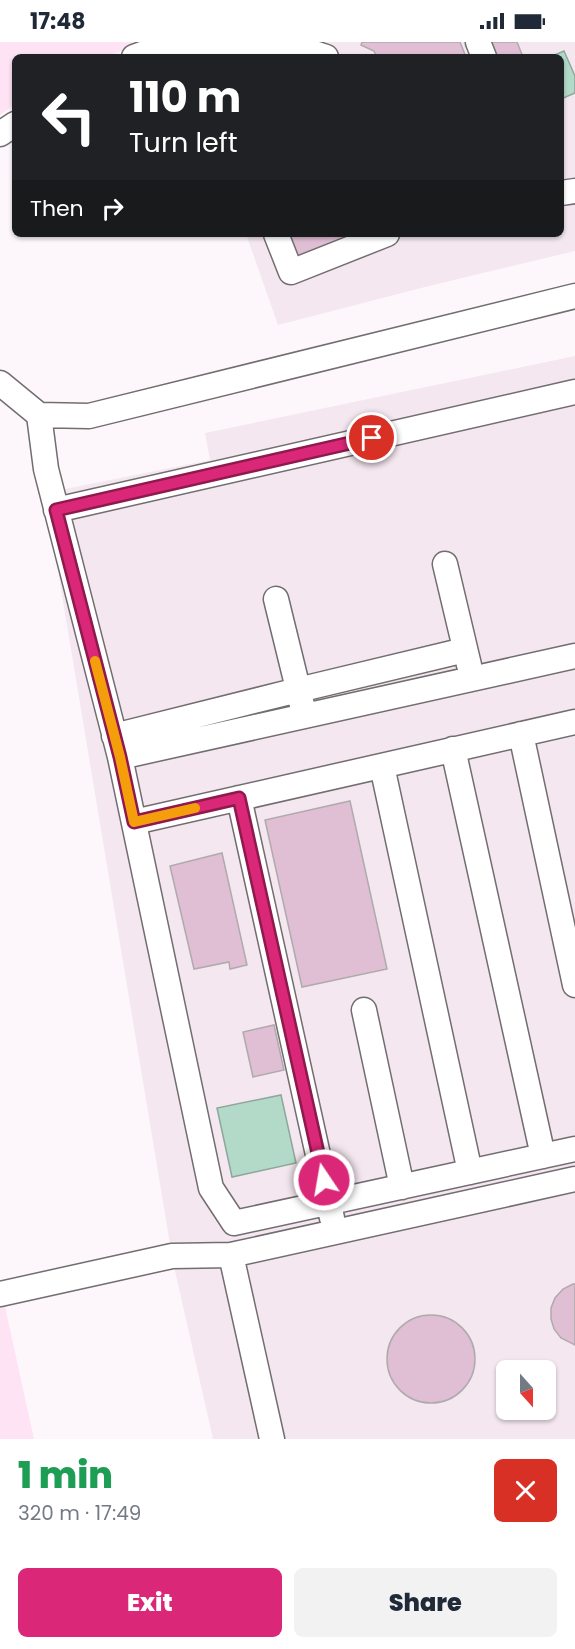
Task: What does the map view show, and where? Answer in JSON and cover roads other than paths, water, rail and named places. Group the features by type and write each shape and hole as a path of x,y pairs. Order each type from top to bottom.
{"street":[{"path":"142,54 173,42 246,44 294,49 316,54"},
{"path":"277,237 291,272 379,237"},
{"path":"0,383 39,415 89,416 574,302"},
{"path":"56,510 575,392"},
{"path":"39,415 46,469 117,746 211,1188 234,1223 575,1149"},
{"path":"445,564 472,679"},
{"path":"276,598 304,716"},
{"path":"117,746 298,690 465,650"},
{"path":"117,746 304,716 575,656"},
{"path":"134,822 575,722"},
{"path":"521,734 575,985"},
{"path":"453,749 543,1156"},
{"path":"382,766 470,1172"},
{"path":"239,798 336,1232"},
{"path":"364,1010 402,1187"},
{"path":"0,1294 172,1256 231,1256 575,1179"},
{"path":"231,1256 272,1439"}]}
